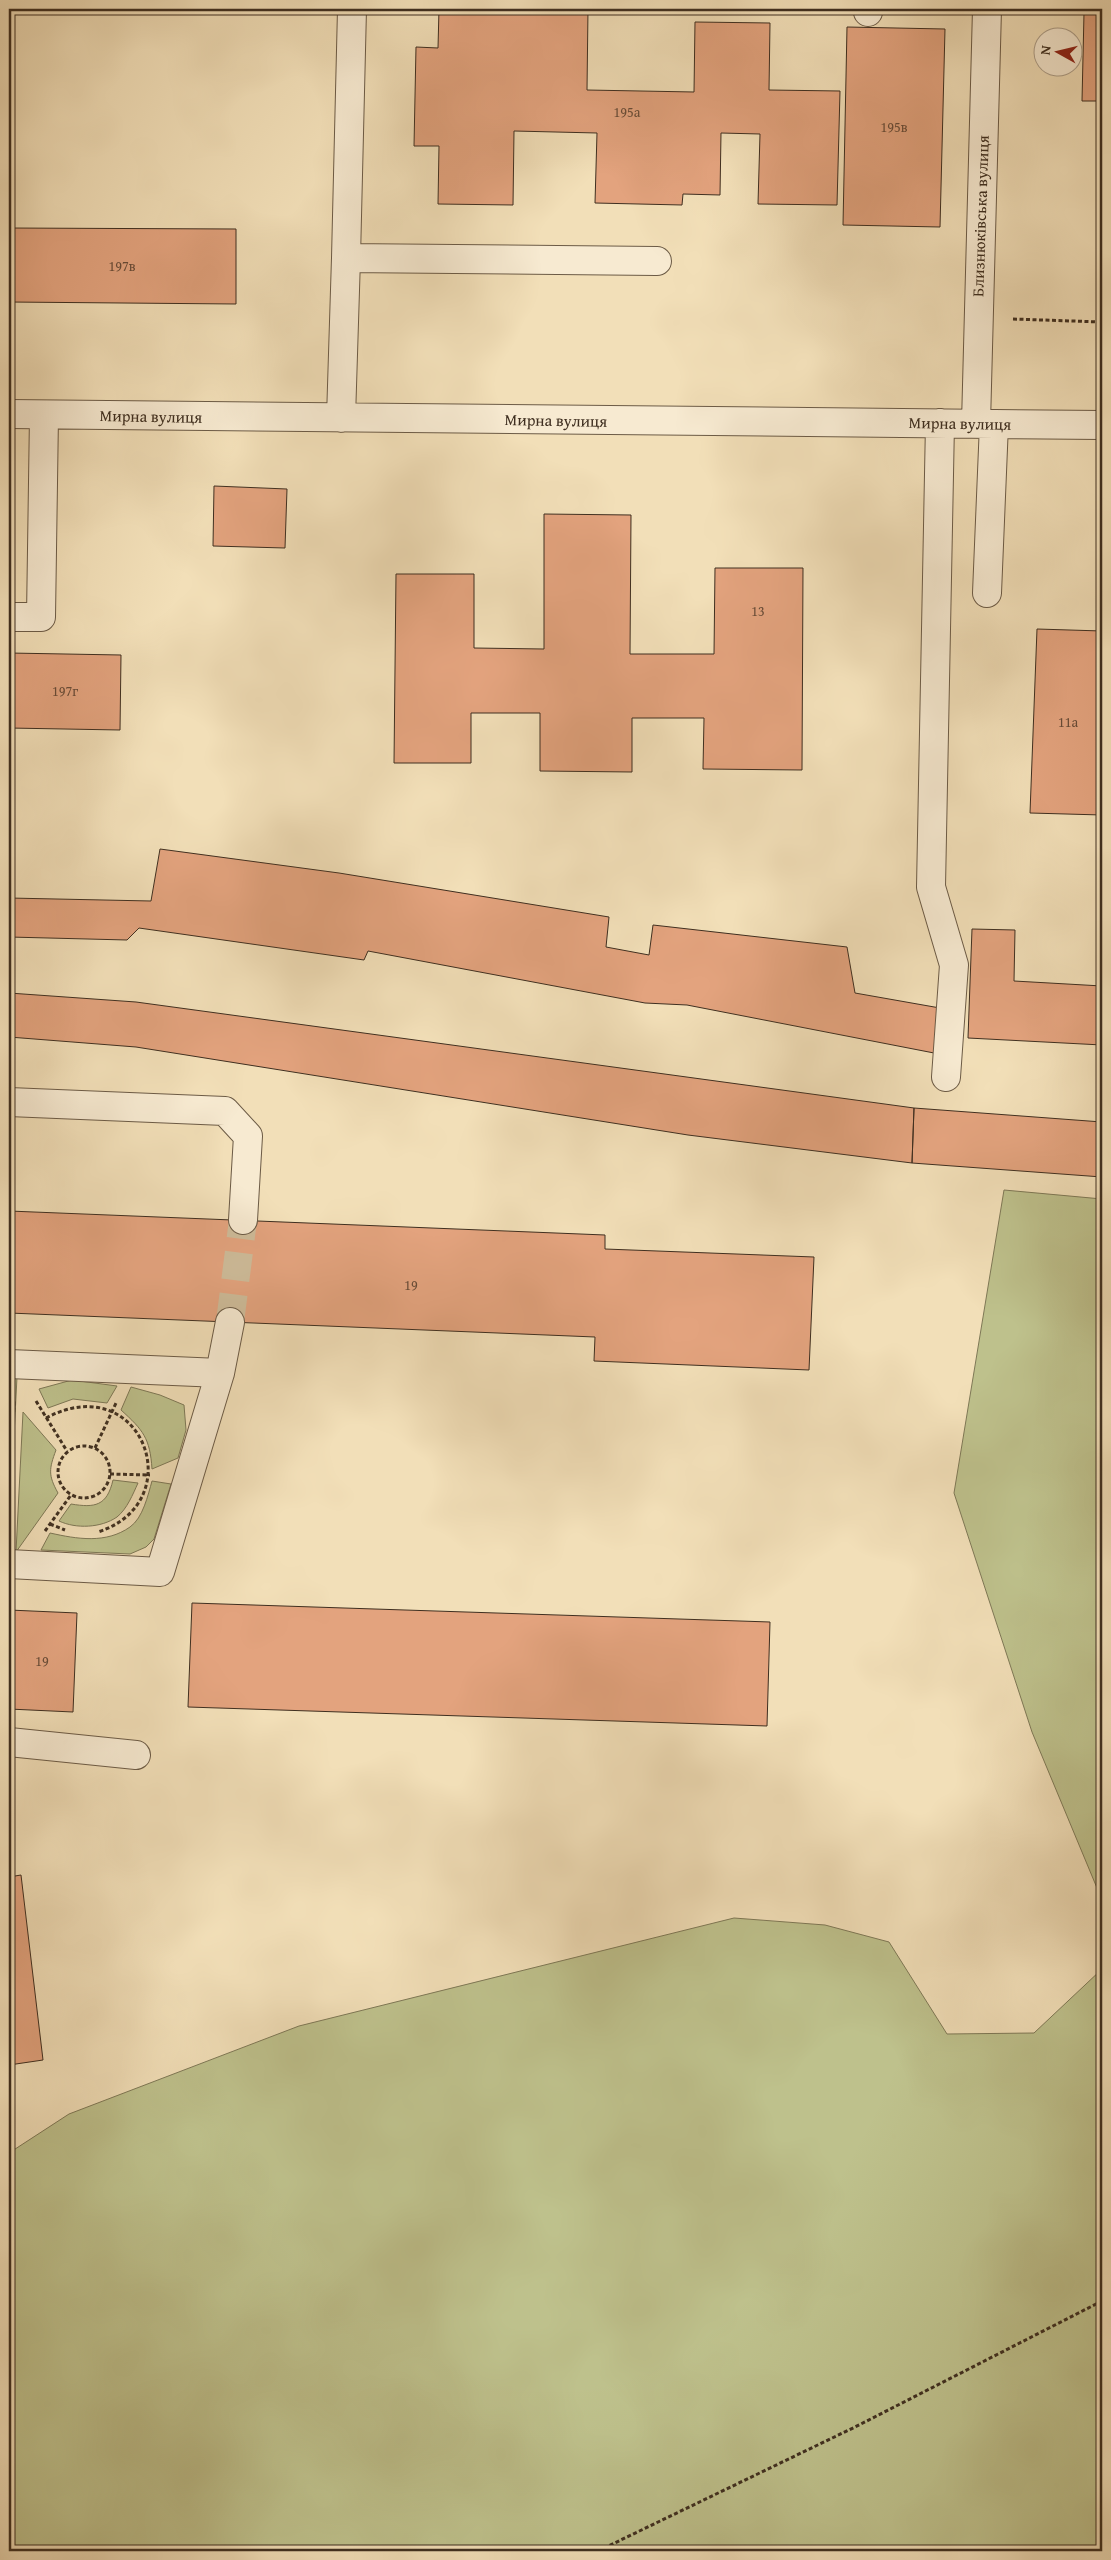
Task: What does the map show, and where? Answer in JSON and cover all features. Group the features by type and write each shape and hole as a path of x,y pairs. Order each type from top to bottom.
{"street":[{"path":"341,418 352,9"},
{"name":"Близнюківська вулиця","path":"987,9 977,318 985,423 987,593"},
{"path":"346,258 657,260"},
{"name":"Мирна вулиця","path":"9,414 1102,425"},
{"path":"9,617 41,617 44,415"},
{"path":"940,423 931,887 954,965 946,1077"},
{"path":"9,1102 225,1110 248,1136 243,1220"},
{"path":"9,1551 160,1572 220,1373 230,1322"},
{"path":"12,1364 220,1373"},
{"path":"9,1742 136,1755"}],"path":[{"path":"977,318 1102,322"},
{"path":"12,1364 67,1451"},
{"path":"9,1551 12,1364"},
{"path":"95,1448 132,1369"},
{"path":"46,1418 64,1409 84,1405 112,1412 122,1417 138,1433 147,1453 148,1475 143,1496 131,1514 113,1527 92,1534"},
{"path":"84,1446 95,1448 106,1457 110,1474 108,1483 96,1496 88,1498 70,1495 59,1482 57,1474 58,1465 67,1451 84,1446"},
{"path":"110,1474 189,1476"},
{"path":"50,1524 70,1532"},
{"path":"598,2551 855,2427 1102,2301"},
{"path":"1095,2551 1102,2548"}],"green space":[{"path":"1004,1190 1102,1199 1102,1900 1032,1732 954,1493"},
{"path":"9,1377 17,1377 9,1533"},
{"path":"72,1380 117,1386 107,1403 73,1399 48,1408 39,1389"},
{"path":"131,1387 160,1395 184,1405 186,1430 178,1458 152,1469 151,1458 144,1435 135,1423 121,1410"},
{"path":"23,1412 56,1450 52,1462 51,1476 58,1493 16,1552"},
{"path":"113,1480 138,1483 121,1514 111,1521 88,1526 66,1524 59,1521 71,1504 87,1506 103,1500"},
{"path":"152,1481 171,1484 154,1539 146,1547 130,1554 41,1550 50,1533 91,1539 111,1536 130,1527 142,1512"},
{"path":"734,1918 825,1925 889,1942 947,2034 1034,2033 1102,1969 1102,2551 9,2551 9,2153 69,2114 299,2026"}],"building":[{"path":"439,9 588,9 587,90 694,92 695,22 770,23 769,90 840,91 837,205 758,204 760,134 721,133 720,195 683,194 682,205 595,203 597,133 514,131 513,205 438,204 439,146 414,146 416,47 438,48"},
{"path":"1084,13 1102,13 1102,101 1082,101"},
{"path":"847,27 945,29 940,227 843,225"},
{"path":"9,228 236,229 236,304 9,302"},
{"path":"214,486 287,489 285,548 213,546"},
{"path":"544,514 631,515 630,654 714,654 715,568 803,568 802,770 703,769 704,718 632,718 632,772 540,771 540,713 471,713 471,763 394,763 396,574 474,574 474,648 544,649"},
{"path":"1037,629 1102,631 1102,815 1030,813"},
{"path":"9,653 121,655 120,730 9,728"},
{"path":"160,849 339,873 609,917 606,947 649,955 653,925 847,947 855,993 940,1008 934,1053 687,1005 645,1003 368,951 364,960 139,928 127,940 9,937 9,898 151,901"},
{"path":"972,929 1015,930 1014,981 1102,986 1102,1045 968,1038"},
{"path":"9,993 136,1002 914,1108 912,1163 688,1135 136,1047 9,1037"},
{"path":"914,1108 1102,1122 1102,1177 912,1163"},
{"path":"9,1211 605,1235 605,1249 814,1257 809,1370 594,1361 595,1337 9,1313"},
{"path":"192,1603 770,1622 767,1726 188,1707"},
{"path":"9,1610 77,1613 73,1712 9,1709"},
{"path":"21,1875 43,2060 9,2065 9,1877"}],"tunnel":[{"path":"230,1322 243,1220"}]}
